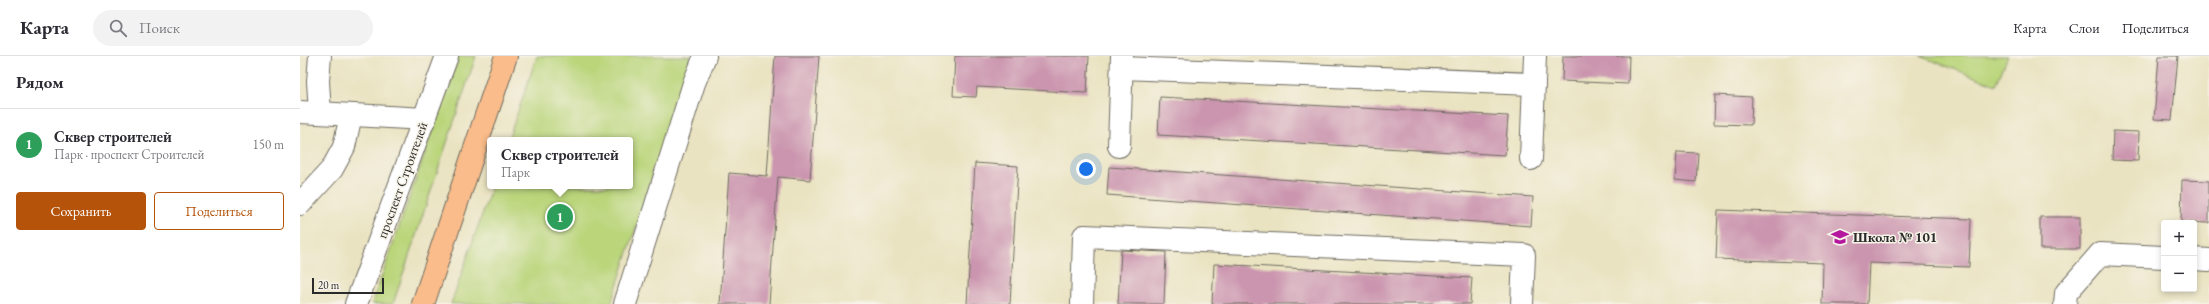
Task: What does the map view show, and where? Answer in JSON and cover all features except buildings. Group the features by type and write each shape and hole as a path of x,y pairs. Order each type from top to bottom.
{"main road":[{"path":"423,304 506,56"}],"street":[{"path":"320,56 318,81 310,113 425,119"},
{"name":"проспект Строителей","path":"356,304 447,56"},
{"path":"625,304 694,83 705,56"},
{"path":"1531,160 1535,56"},
{"path":"1119,146 1122,62 1534,84"},
{"path":"300,204 332,169 344,147 351,115"},
{"path":"1082,304 1084,236 1524,255 1522,304"},
{"path":"2065,304 2066,293 2100,254 2161,257"},
{"path":"2197,259 2209,260"}],"green space":[{"path":"459,56 476,56 393,304 372,304"},
{"path":"537,56 692,56 611,304 451,304 491,189 633,189 633,137 509,137"},
{"path":"1920,56 2008,56 1996,85"}],"place":[{"name":"Cквер cтроителей","path":"560,217"},
{"name":"Школа № 101","path":"1840,237"}]}
